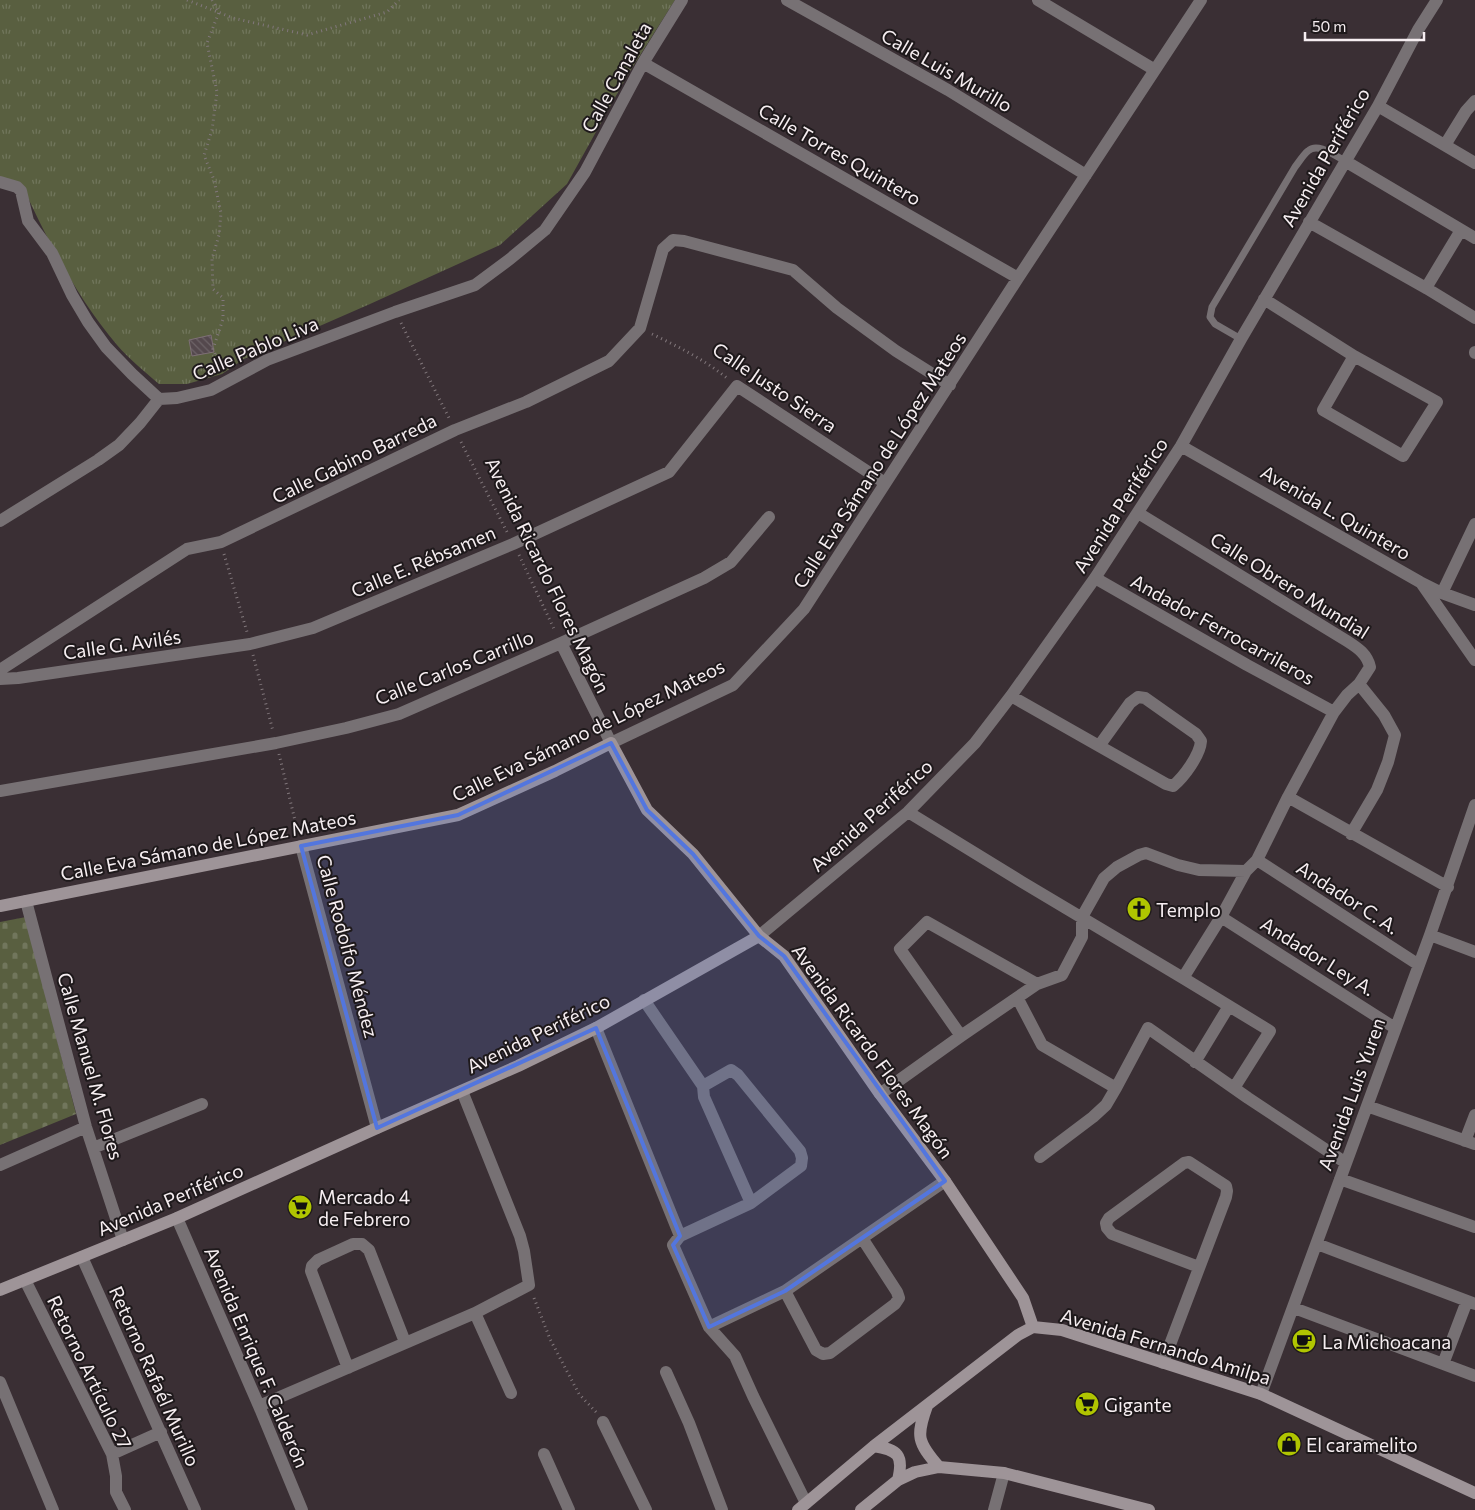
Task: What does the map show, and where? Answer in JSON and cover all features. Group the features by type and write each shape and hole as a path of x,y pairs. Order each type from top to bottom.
{"street":[{"name":"Calle Canaleta","path":"585,172 644,63 682,0"},
{"name":"Calle Luis Murillo","path":"787,0 948,90 1086,176"},
{"path":"1038,0 1155,70"},
{"name":"Calle Eva Sámano de López Mateos","path":"0,906 458,814 555,771 733,685 804,610 1018,278 1201,0"},
{"name":"Avenida Periférico","path":"0,1290 177,1218 518,1066 596,1028 759,936 908,812 975,743 1095,578 1138,513 1181,446 1264,298 1378,106 1418,30 1437,0"},
{"name":"Calle Torres Quintero","path":"644,63 1018,278"},
{"path":"1445,145 1466,111 1475,101"},
{"path":"1378,106 1475,162"},
{"path":"1345,161 1475,238"},
{"name":"Calle Pablo Liva","path":"159,399 177,398 211,390 267,360 395,312 475,285 545,230 585,172"},
{"path":"0,182 17,187 21,191 28,221 52,253 72,295 88,322 106,346 159,399 119,445 0,521"},
{"path":"1309,222 1475,318"},
{"path":"1426,288 1461,230"},
{"name":"Calle Gabino Barreda","path":"0,670 187,549 221,542 455,430 526,402 609,361 640,328 663,249 673,240 684,241 793,270 837,308 896,351 950,385"},
{"path":"1264,298 1354,356 1437,402 1403,456 1323,410 1354,356"},
{"name":"Calle Justo Sierra","path":"737,386 886,483"},
{"name":"Calle E. Rébsamen","path":"250,644 312,628 513,544 669,472 737,386"},
{"name":"Avenida L. Quintero","path":"1181,446 1420,582 1442,593 1475,605"},
{"name":"Calle Obrero Mundial","path":"1138,513 1359,648 1368,660 1370,667 1359,684 1347,695 1334,712 1288,797 1258,860 1246,871 1183,978"},
{"name":"Calle Carlos Carrillo","path":"0,791 276,743 399,714 704,578 731,562 769,517"},
{"path":"1442,593 1475,524"},
{"name":"Andador Ferrocarrileros","path":"1095,578 1247,665 1334,712"},
{"path":"1420,582 1471,655"},
{"path":"1471,655 1475,638"},
{"name":"Avenida Ricardo Flores Magón","path":"561,643 611,743 648,810 693,854 759,936 784,956 880,1094 945,1181 1023,1298 1033,1327"},
{"name":"Calle G. Avilés","path":"0,679 18,678 250,644"},
{"path":"1351,834 1377,790 1388,762 1395,735 1384,715 1359,684"},
{"path":"1011,696 1099,746 1166,784 1173,786 1179,781 1200,749 1202,741 1196,734 1145,698 1138,697 1130,703 1099,746"},
{"path":"1288,797 1351,834 1448,886"},
{"name":"Avenida Luis Yuren","path":"1261,1394 1448,886 1475,806"},
{"path":"908,812 1270,1031 1234,1088"},
{"name":"Calle Rodolfo Méndez","path":"301,846 377,1128"},
{"path":"880,1094 1037,984 1062,975 1082,936 1082,917 1104,878 1117,867 1146,853 1178,865 1199,870 1246,871"},
{"name":"Andador C. A.","path":"1258,860 1419,965"},
{"name":"Calle Manuel M. Flores","path":"26,901 86,1127 123,1240"},
{"name":"Andador Ley A.","path":"1221,916 1396,1028"},
{"path":"961,1036 900,949 928,922 1037,984"},
{"path":"1430,935 1475,952"},
{"path":"1018,999 1042,1045 1116,1088"},
{"path":"644,1000 703,1086 704,1097 751,1203"},
{"path":"1195,1062 1229,1006"},
{"path":"596,1028 680,1236"},
{"path":"1040,1156 1093,1117 1106,1104 1148,1028 1195,1062 1346,1163"},
{"path":"703,1086 731,1070 800,1151 802,1158 801,1166 751,1203 680,1236 673,1244 709,1327 735,1356 802,1507"},
{"path":"259,1406 475,1313 529,1286 520,1236 462,1091"},
{"path":"93,1148 202,1104"},
{"path":"1367,1106 1470,1143 1475,1115"},
{"path":"0,1165 86,1127"},
{"path":"1163,1363 1227,1191 1226,1186 1189,1162 1184,1163 1109,1218 1106,1223 1107,1228 1112,1234 1199,1266"},
{"path":"1340,1179 1475,1227"},
{"path":"709,1327 785,1292 945,1181"},
{"name":"Avenida Enrique F. Calderón","path":"177,1218 302,1510"},
{"path":"785,1292 816,1350 823,1354 830,1353 895,1304 899,1298 898,1292 862,1238"},
{"path":"348,1368 311,1271 312,1266 318,1260 353,1244 362,1244 369,1250 405,1342"},
{"path":"1317,1244 1471,1303 1443,1364"},
{"name":"Retorno Rafaél Murillo","path":"82,1257 195,1510"},
{"name":"Retorno Artículo 27","path":"25,1280 112,1454 116,1476 116,1492 125,1510"},
{"path":"1294,1308 1475,1376"},
{"path":"475,1313 511,1393"},
{"name":"Avenida Fernando Amilpa","path":"802,1507 874,1446 1018,1335 1033,1327 1062,1330 1261,1394 1475,1493"},
{"path":"666,1372 689,1423 722,1510"},
{"path":"0,1382 53,1510"},
{"path":"927,1406 919,1431 920,1441 939,1467"},
{"path":"604,1422 646,1510"},
{"path":"112,1454 161,1432"},
{"path":"874,1446 890,1449 899,1459 902,1465 898,1480"},
{"path":"544,1454 569,1510"},
{"path":"861,1510 898,1480 915,1472 939,1467 1004,1473 1149,1510"},
{"path":"994,1510 1004,1473"}],"lane":[{"path":"1241,339 1215,324 1210,317 1212,307 1295,167 1307,151 1312,148 1319,148 1345,161"}],"path":[{"path":"187,0 233,18 307,35 387,12 399,0"},
{"path":"212,0 219,12"},
{"path":"219,12 207,43 217,92 212,130 204,156 214,180 221,213 219,235 212,259 213,288 223,298 222,319 213,349 222,374 232,378"},
{"name":"Avenida Ricardo Flores Magón","path":"395,312 561,643"},
{"name":"Calle Justo Sierra","path":"640,328 676,345 712,366 737,386"},
{"name":"Calle Rodolfo Méndez","path":"221,542 250,644 301,846"},
{"path":"529,1286 550,1339 579,1394 604,1422"}],"highlighted area":[{"path":"611,743 647,810 693,854 759,936 784,956 945,1181 785,1291 709,1327 673,1245 680,1236 596,1028 377,1128 301,846 458,815"}],"green space":[{"path":"0,0 675,0 627,76 567,184 500,245 244,359 222,374 187,384 159,384 122,350 89,309 53,249 23,187 0,179"},
{"path":"26,917 76,1114 0,1145 0,922"}],"building":[{"path":"211,335 214,352 192,356 189,340"}],"place":[{"name":"Templo","path":"1139,909"},
{"name":"Mercado 4 de Febrero","path":"300,1207"},
{"name":"La Michoacana","path":"1304,1341"},
{"name":"Gigante","path":"1087,1404"},
{"name":"El caramelito","path":"1289,1444"}]}
